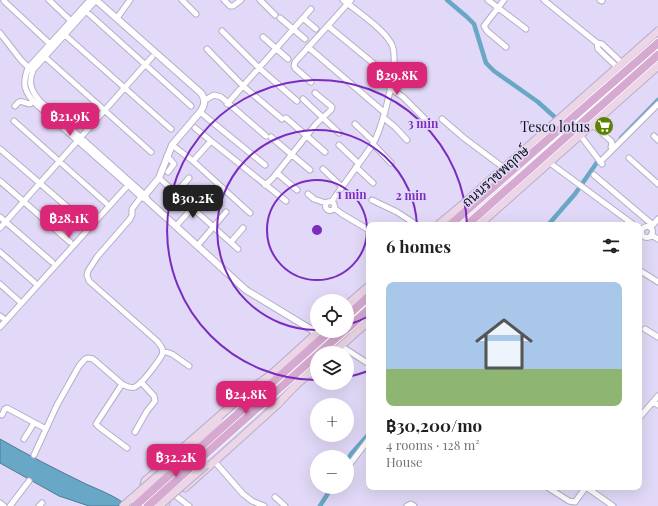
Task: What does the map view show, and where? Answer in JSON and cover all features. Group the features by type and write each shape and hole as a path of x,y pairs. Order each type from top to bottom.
{"main road":[{"path":"632,64 657,32"},
{"name":"ถนนราชพฤกษ์","path":"441,222 657,32"},
{"name":"ถนนราชพฤกษ์","path":"453,222 658,42"},
{"name":"ถนนราชพฤกษ์","path":"470,222 658,55"},
{"path":"637,74 658,62"},
{"name":"ถนนราชพฤกษ์","path":"482,222 658,66"},
{"path":"354,299 366,289"},
{"path":"354,310 366,299"},
{"path":"354,323 366,312"},
{"path":"341,346 366,325"},
{"path":"159,506 198,456 269,376 311,338"},
{"path":"148,506 198,456 323,338"},
{"path":"327,346 336,338"},
{"path":"123,506 198,456 310,361"},
{"path":"134,506 198,456 310,373"},
{"path":"269,376 248,390 145,481 143,486 144,489 153,503 158,505 163,504 176,496 285,398 300,381"}],"street":[{"path":"49,0 71,21"},
{"path":"80,139 33,101 28,96 24,86 26,75 30,69 50,44 90,0"},
{"path":"30,69 44,57 87,12 96,0 202,93 206,100"},
{"path":"117,18 130,0"},
{"path":"182,0 196,14"},
{"path":"224,0 230,6 233,6 241,0"},
{"path":"260,0 305,40"},
{"path":"488,0 526,29"},
{"path":"504,0 484,27 487,32 506,47"},
{"path":"544,0 597,43 598,49 620,65"},
{"path":"4,1 50,44"},
{"path":"308,194 314,199 326,203 332,201 374,143 384,116 390,88 395,54 392,44 383,32 347,1 328,26 295,62 294,66 311,82"},
{"path":"228,104 311,10"},
{"path":"87,12 191,106"},
{"path":"303,18 316,29"},
{"path":"328,26 385,73 391,81"},
{"path":"222,31 259,68 339,132"},
{"path":"0,33 30,69 30,85 33,93 80,139 246,290 310,327"},
{"path":"65,35 171,129"},
{"path":"263,37 288,59"},
{"path":"308,47 384,116 407,140"},
{"path":"207,48 243,86 325,152"},
{"path":"44,57 151,152"},
{"path":"0,228 126,89 152,57"},
{"path":"390,88 403,97 426,120"},
{"path":"265,185 272,179 307,136 331,110 332,107 315,93"},
{"path":"189,366 172,354 163,351 157,342 90,281 87,275 88,270 97,257 130,219 132,209 159,178 172,145 200,112 206,100 214,95 217,95 310,170"},
{"path":"14,106 20,101 30,104 33,101"},
{"path":"580,135 600,161 616,148 658,104"},
{"path":"200,112 265,165"},
{"path":"442,119 464,138 504,168"},
{"path":"14,121 106,203"},
{"path":"355,124 391,163"},
{"path":"593,125 611,141 611,147"},
{"path":"195,128 286,201"},
{"path":"193,161 211,141"},
{"path":"172,145 193,161 250,213"},
{"path":"339,145 373,182"},
{"path":"0,149 86,223"},
{"path":"167,156 174,164 168,172"},
{"path":"629,158 658,184"},
{"path":"550,163 630,222"},
{"path":"323,169 342,187"},
{"path":"277,173 297,190"},
{"path":"594,175 652,226"},
{"path":"159,178 238,249"},
{"path":"176,193 189,178"},
{"path":"0,182 70,242"},
{"path":"0,327 120,196 129,184"},
{"path":"176,226 206,193"},
{"path":"372,200 398,212 413,222"},
{"path":"332,201 335,204 334,208 366,228"},
{"path":"326,203 325,207 328,210 334,208"},
{"path":"198,245 226,212"},
{"path":"0,217 52,262"},
{"path":"651,235 652,226 658,219"},
{"path":"642,231 645,227 652,226"},
{"path":"231,242 243,228"},
{"path":"642,235 647,238 651,235"},
{"path":"651,235 658,239"},
{"path":"0,252 35,283"},
{"path":"642,272 658,282"},
{"path":"0,284 19,301"},
{"path":"645,329 658,336"},
{"path":"34,455 66,388 85,359 93,359 122,384 133,388 141,382 160,358 163,351"},
{"path":"354,354 366,362"},
{"path":"135,432 147,411 155,401 154,396 141,382"},
{"path":"122,384 96,424 128,448"},
{"path":"642,415 658,396"},
{"path":"653,402 658,405"},
{"path":"2,415 7,408 46,429"},
{"path":"24,439 34,423"},
{"path":"354,459 366,443"},
{"path":"215,462 243,494 252,501 264,506"},
{"path":"10,506 29,481"},
{"path":"552,490 574,504 584,490"},
{"path":"590,490 613,506"},
{"path":"176,496 189,506"},
{"path":"275,497 284,506"},
{"path":"0,503 4,506"},
{"path":"407,506 411,504 414,506"}],"water":[{"path":"0,439 53,468 114,497 127,506 89,506 59,496 0,463"}],"waterway":[{"path":"447,0 474,24 486,63 494,71 538,102 558,120 575,131"},
{"path":"621,138 658,100"},
{"path":"551,222 575,194 600,158"},
{"path":"354,451 366,437"},
{"path":"320,506 328,494"}],"place":[{"name":"Tesco lotus","path":"604,126"}]}
